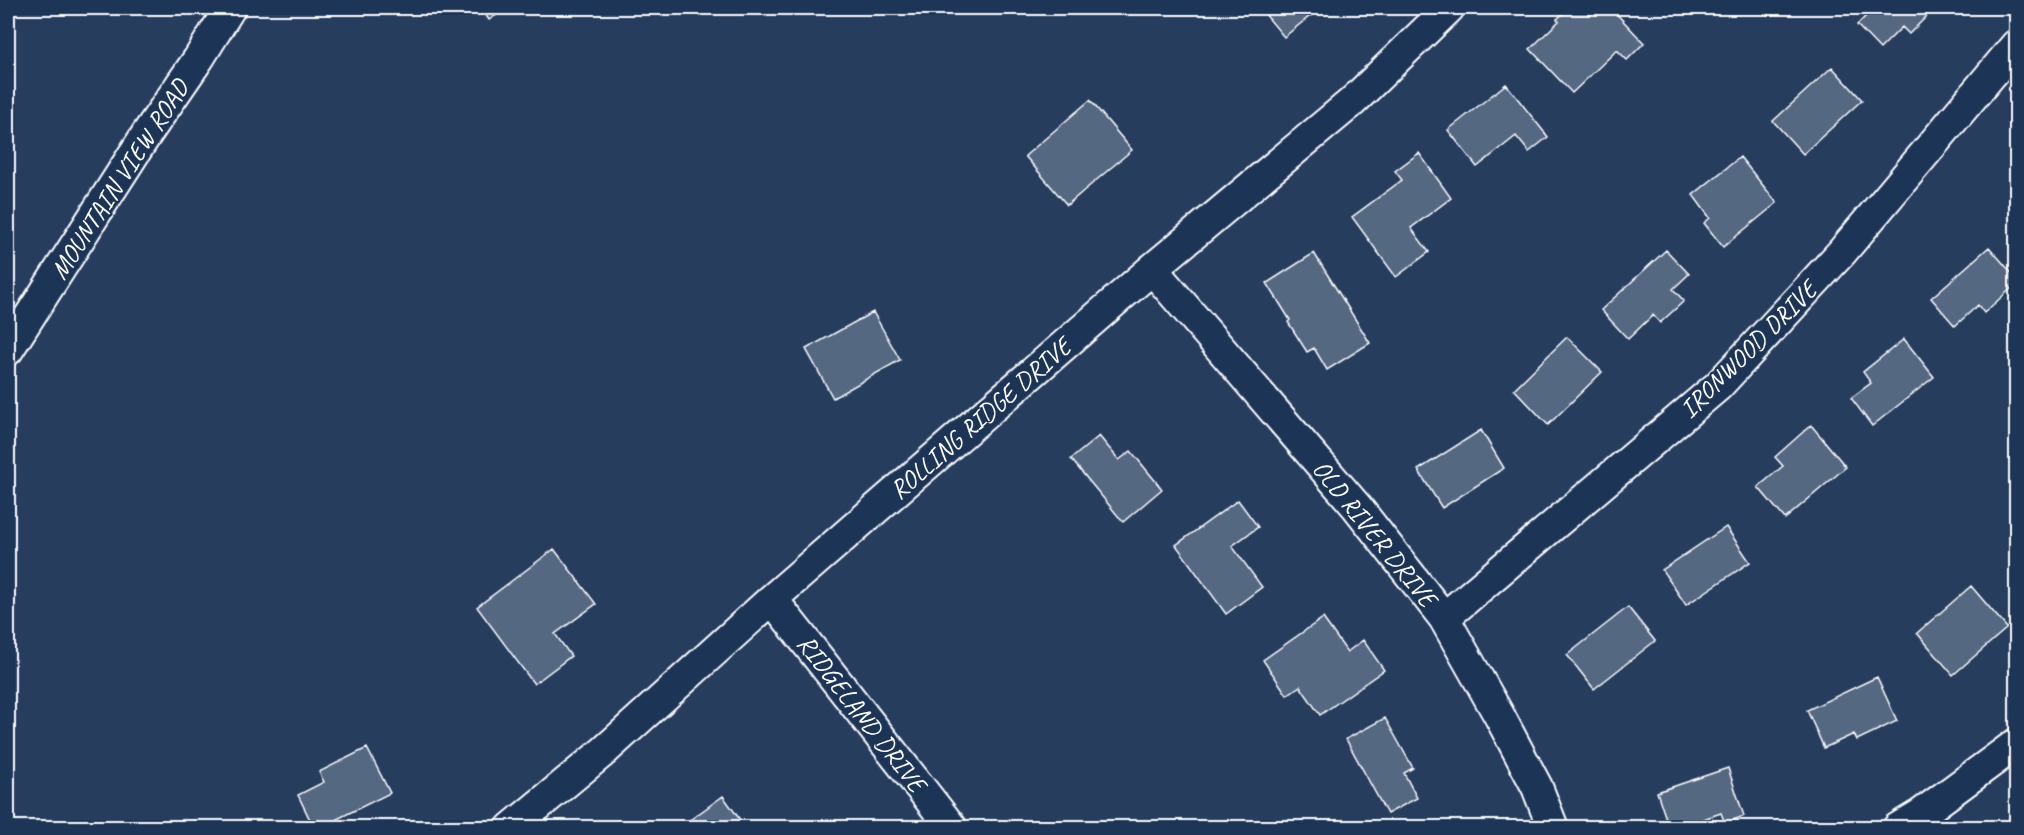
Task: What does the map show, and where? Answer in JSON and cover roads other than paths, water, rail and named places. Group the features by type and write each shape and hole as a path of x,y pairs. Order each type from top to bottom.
{"street":[{"name":"MOUNTAIN VIEW ROAD","path":"8,350 230,8"},
{"name":"ROLLING RIDGE DRIVE","path":"512,828 603,752 772,599 1152,269 1352,102 1449,8"},
{"name":"IRONWOOD DRIVE","path":"1444,618 1718,386 1842,252 2016,45"},
{"name":"OLD RIVER DRIVE","path":"1152,269 1357,507 1444,618 1538,787 1553,828"},
{"name":"RIDGELAND DRIVE","path":"772,599 952,828"},
{"path":"1898,828 1921,814 2016,744"}]}
